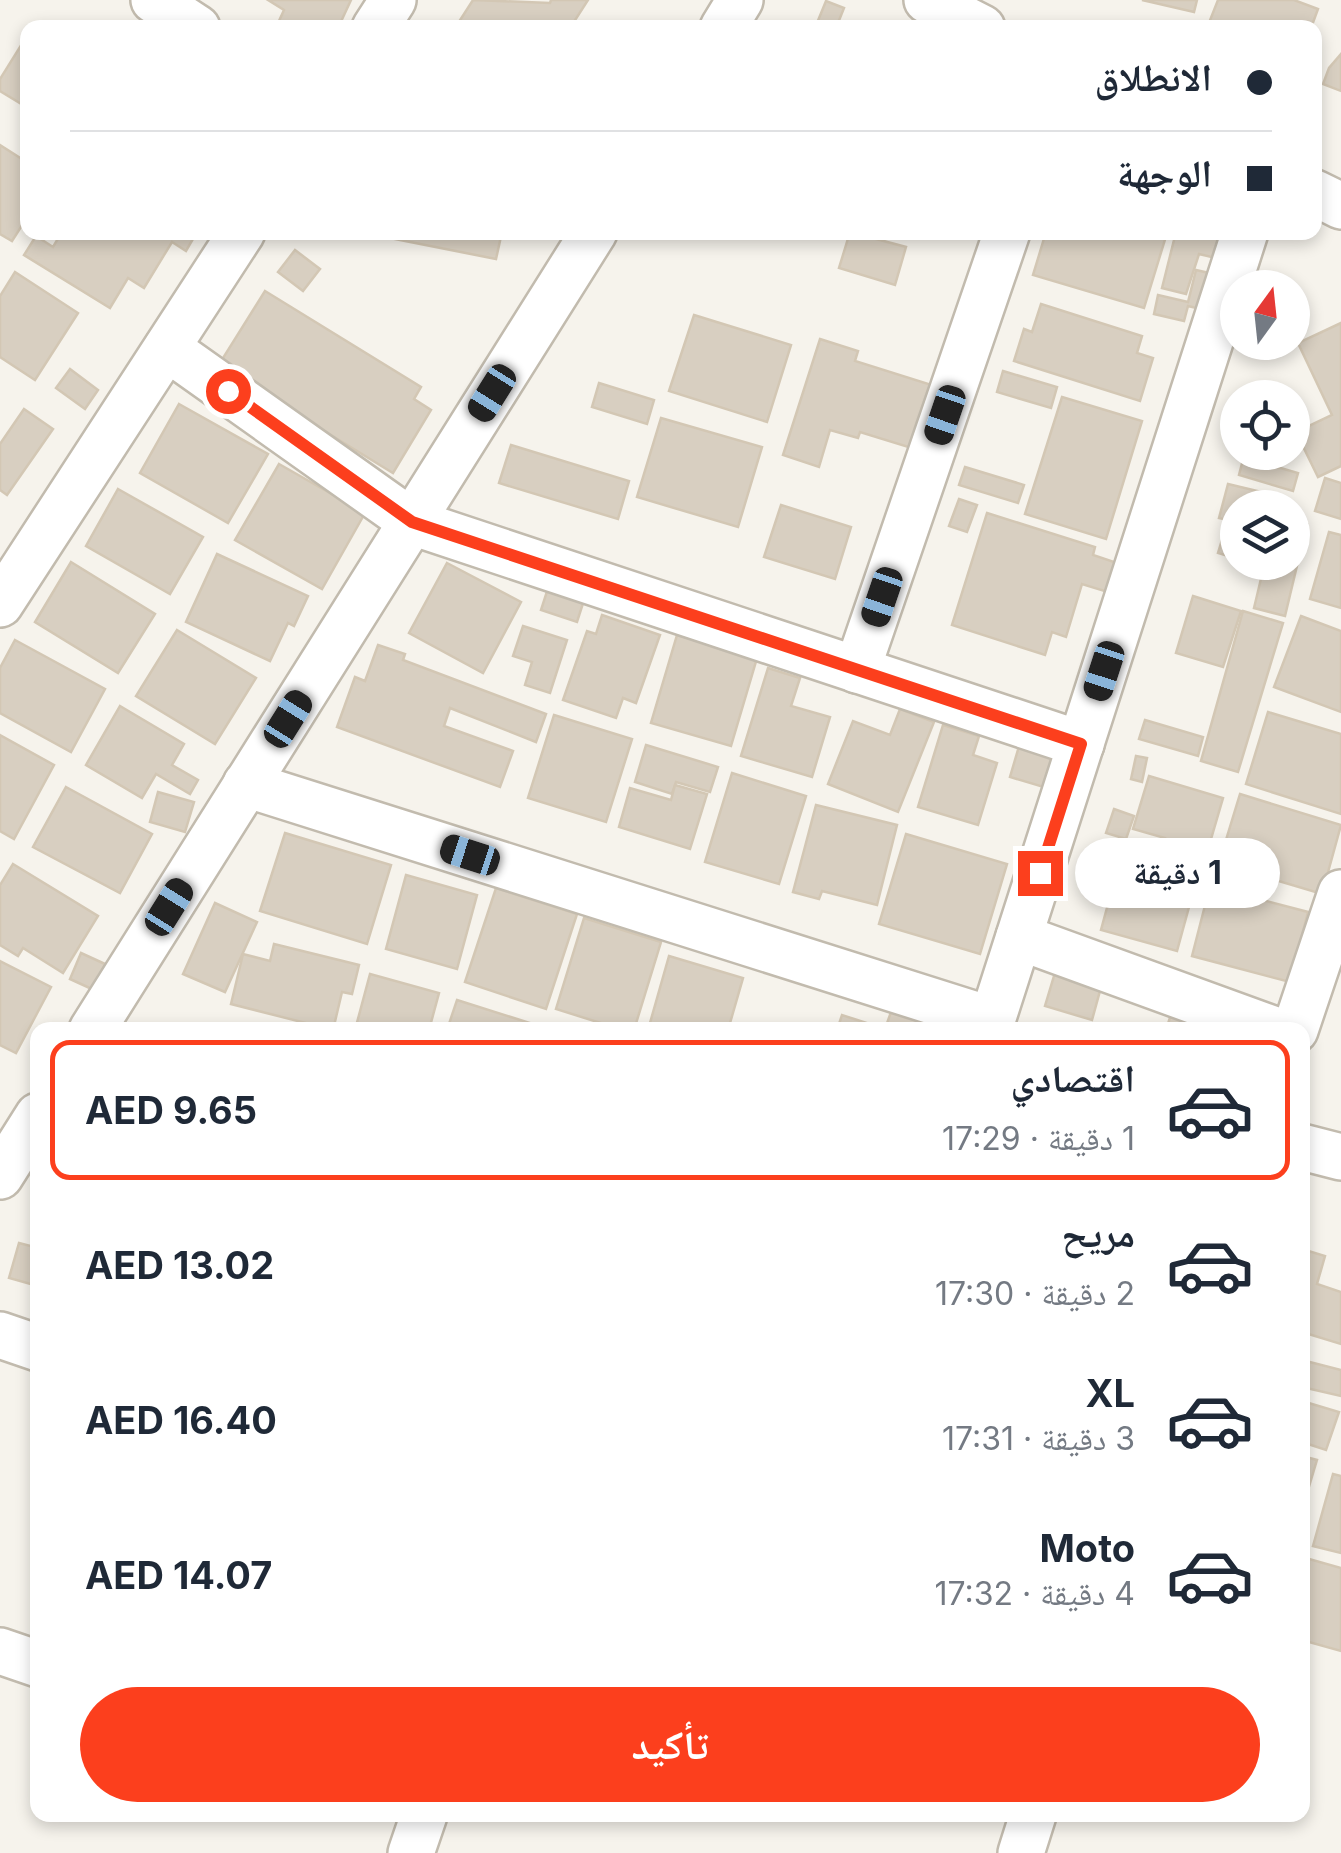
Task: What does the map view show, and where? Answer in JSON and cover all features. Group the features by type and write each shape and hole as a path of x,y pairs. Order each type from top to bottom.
{"street":[{"path":"154,0 185,20"},
{"path":"927,0 966,20"},
{"path":"0,604 237,240"},
{"path":"97,1022 589,240"},
{"path":"857,670 1004,240"},
{"path":"992,1022 1242,240"},
{"path":"167,348 412,522 1081,744"},
{"path":"246,784 982,1022"},
{"path":"1298,1022 1341,893"},
{"path":"1019,937 1253,1022"},
{"path":"0,1176 30,1129"},
{"path":"1310,1148 1341,1157"},
{"path":"0,1335 30,1345"},
{"path":"0,1651 30,1661"},
{"path":"411,1853 422,1822"},
{"path":"1020,1853 1031,1822"}],"building":[{"path":"268,0 351,0 342,20 279,20 284,10"},
{"path":"473,0 588,0 575,20 460,20"},
{"path":"1142,0 1197,0 1194,12"},
{"path":"1218,0 1294,0 1318,9 1314,20 1210,20"},
{"path":"826,1 844,8 839,20 818,20"},
{"path":"20,47 20,103 0,91 0,79"},
{"path":"1341,54 1341,91 1323,84 1329,68"},
{"path":"0,145 20,158 20,228 12,241 0,234"},
{"path":"33,240 53,247 57,240 192,240 186,251 172,242 144,288 128,278 110,308 24,255"},
{"path":"400,240 500,240 496,259"},
{"path":"848,240 880,240 906,247 895,285 839,268"},
{"path":"1044,240 1165,240 1144,308 1033,275"},
{"path":"1174,240 1225,240 1220,259 1199,254 1186,294 1162,288"},
{"path":"295,250 320,269 303,291 278,272"},
{"path":"1196,270 1218,275 1209,311 1188,306 1184,321 1154,314 1158,295 1188,302"},
{"path":"15,272 78,313 35,380 0,357 0,296"},
{"path":"265,291 421,387 414,399 431,410 393,473 218,366"},
{"path":"1041,304 1142,336 1137,353 1153,358 1140,401 1014,361 1024,329 1032,332"},
{"path":"694,315 791,345 767,422 669,391"},
{"path":"1341,323 1341,466 1318,477 1310,461 1310,425 1332,415 1306,360 1310,360 1310,337"},
{"path":"820,339 858,351 855,361 938,387 918,450 860,432 858,438 830,430 819,467 783,455"},
{"path":"70,369 98,390 85,409 56,388"},
{"path":"1003,371 1057,387 1051,408 997,392"},
{"path":"599,383 654,400 647,424 592,407"},
{"path":"1062,397 1142,421 1106,539 1025,514"},
{"path":"179,404 268,454 228,523 140,473"},
{"path":"24,409 53,429 7,495 0,490 0,444"},
{"path":"661,418 762,447 738,527 637,497"},
{"path":"511,445 629,481 618,519 499,483"},
{"path":"279,464 365,513 322,589 235,540"},
{"path":"965,467 1024,485 1018,503 959,485"},
{"path":"1240,470 1298,473 1293,490 1239,475"},
{"path":"1325,478 1341,483 1341,519 1315,511"},
{"path":"1228,484 1253,490 1226,490"},
{"path":"118,489 203,537 170,594 86,546"},
{"path":"959,499 977,505 967,532 949,526"},
{"path":"781,505 851,527 835,579 764,557"},
{"path":"987,513 1095,547 1093,555 1120,564 1111,593 1082,584 1066,637 1052,632 1045,655 952,625"},
{"path":"1329,532 1341,535 1341,608 1310,599"},
{"path":"217,554 308,596 294,626 288,623 270,661 186,622"},
{"path":"71,562 155,614 118,673 35,622"},
{"path":"447,563 521,602 483,673 409,633"},
{"path":"1261,580 1294,580 1285,616 1254,608"},
{"path":"550,582 586,594 577,622 541,610"},
{"path":"1193,596 1241,611 1223,667 1176,653"},
{"path":"1243,611 1283,623 1238,772 1201,761"},
{"path":"602,615 660,635 636,703 623,698 616,718 563,700 587,631 596,634"},
{"path":"1301,616 1341,631 1341,712 1274,687"},
{"path":"523,626 567,640 550,693 525,685 532,662 513,656"},
{"path":"177,630 256,678 215,744 136,696"},
{"path":"677,635 757,658 731,746 651,723"},
{"path":"15,640 105,689 71,752 0,713 0,668"},
{"path":"378,645 405,654 403,660 546,714 536,742 450,708 444,726 513,751 500,787 337,727 355,677 365,681"},
{"path":"768,668 800,678 791,706 830,717 812,777 741,756"},
{"path":"120,706 184,744 172,765 198,780 190,794 156,774 142,798 86,765"},
{"path":"900,709 934,722 898,812 828,784 853,721 890,735"},
{"path":"1268,712 1341,734 1341,814 1246,784"},
{"path":"554,715 632,739 606,822 528,798"},
{"path":"1145,720 1203,737 1198,756 1139,739"},
{"path":"943,725 979,736 973,755 997,763 978,825 918,807"},
{"path":"0,735 54,765 14,839 0,831"},
{"path":"1022,736 1059,746 1047,788 1010,777"},
{"path":"646,745 718,767 710,792 676,782 672,794 635,782"},
{"path":"1136,756 1147,758 1142,782 1131,779"},
{"path":"732,773 806,796 779,884 705,862"},
{"path":"1149,776 1223,798 1204,863 1161,850 1165,838 1133,829"},
{"path":"675,785 707,794 690,849 619,827 630,788 671,800"},
{"path":"66,787 152,834 120,893 33,847"},
{"path":"158,792 194,802 185,832 150,822"},
{"path":"1240,794 1341,825 1322,894 1219,863"},
{"path":"816,805 897,825 877,905 822,891 819,899 793,892"},
{"path":"1114,809 1134,816 1126,839 1106,833"},
{"path":"285,833 391,865 367,944 260,911"},
{"path":"906,834 1007,864 980,954 879,924"},
{"path":"1135,856 1198,874 1177,951 1101,930 1111,893 1124,897"},
{"path":"13,864 98,916 63,973 23,948 18,956 0,945 0,885"},
{"path":"406,875 477,895 457,969 386,949"},
{"path":"1210,886 1308,912 1290,982 1192,956"},
{"path":"496,888 577,914 546,1009 465,982"},
{"path":"215,903 257,922 225,992 183,974"},
{"path":"584,918 661,942 636,1022 597,1022 556,1009"},
{"path":"274,944 359,965 352,994 342,992 335,1022 302,1022 231,1004 243,954 270,961"},
{"path":"81,953 105,964 94,990 70,979"},
{"path":"669,956 743,978 730,1022 650,1022"},
{"path":"1060,956 1106,969 1092,1020 1045,1006"},
{"path":"0,961 51,987 16,1053 0,1045"},
{"path":"370,974 439,993 431,1022 357,1022"},
{"path":"457,1000 527,1022 450,1022"},
{"path":"1173,1008 1220,1022 1169,1022"},
{"path":"891,1012 920,1022 887,1022"},
{"path":"842,1015 864,1022 840,1022"},
{"path":"19,1243 30,1246 30,1284 9,1278"},
{"path":"1310,1251 1325,1256 1317,1284 1341,1292 1341,1344 1310,1334"},
{"path":"1310,1362 1341,1370 1341,1396 1310,1389"},
{"path":"1310,1403 1339,1412 1326,1450 1310,1445"},
{"path":"1310,1458 1317,1460 1310,1483"},
{"path":"1333,1474 1341,1476 1341,1553 1313,1546"},
{"path":"1310,1559 1341,1568 1341,1651 1310,1642"}],"route":[{"path":"228,391 412,522 1081,744 1040,873"}]}
